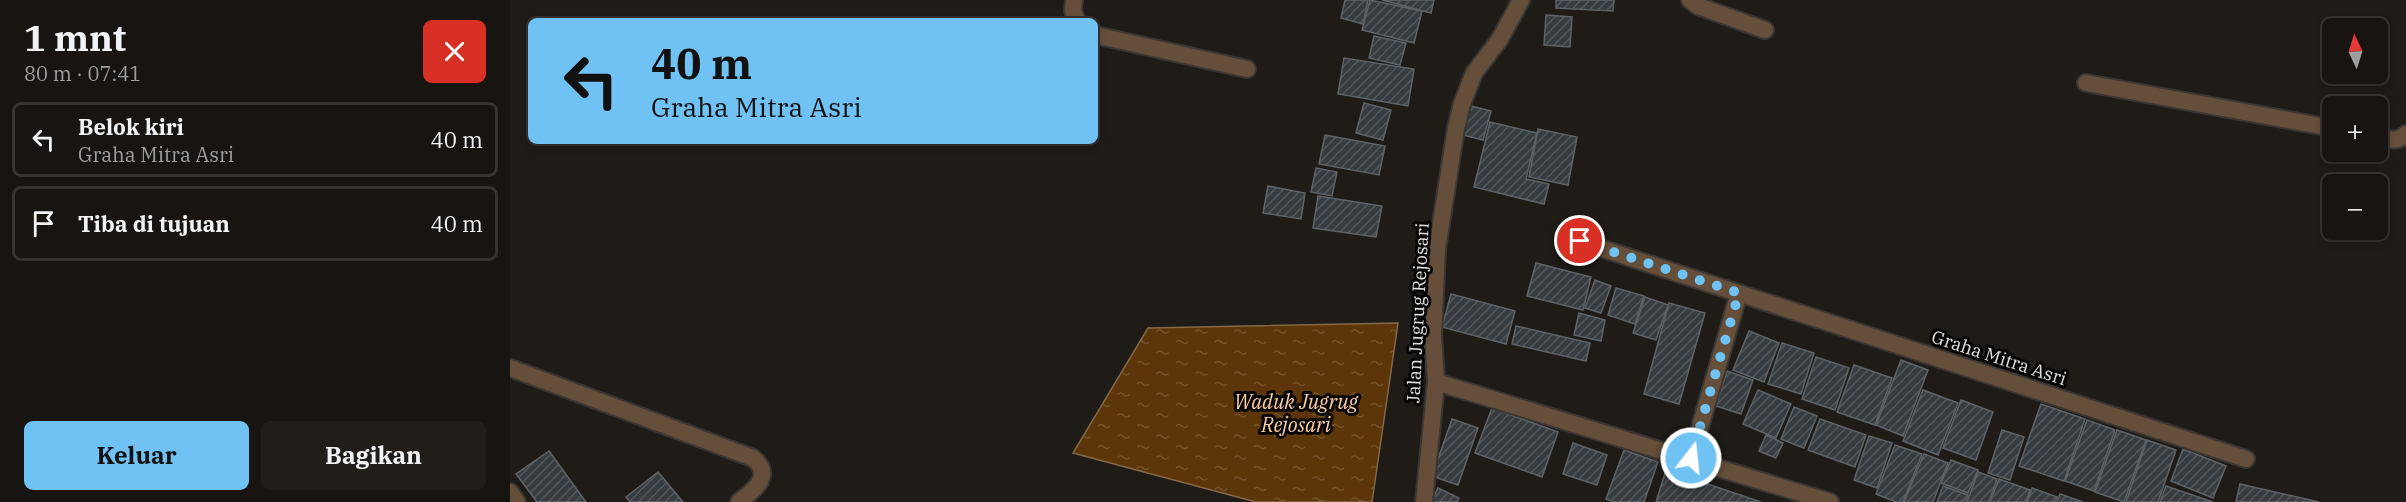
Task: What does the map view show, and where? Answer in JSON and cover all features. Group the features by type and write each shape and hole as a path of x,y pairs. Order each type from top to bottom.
{"street":[{"path":"1074,0 1073,11 1076,18"},
{"name":"Jalan Jugrug Rejosari","path":"1424,502 1436,382 1433,335 1437,249 1456,128 1474,73 1500,39 1521,0"},
{"path":"1690,0 1698,6 1765,30"},
{"path":"1098,36 1247,69"},
{"path":"2086,83 2322,126"},
{"path":"2388,139 2401,139 2406,134"},
{"name":"Graha Mitra Asri","path":"1580,241 2246,459"},
{"path":"1691,458 1739,293"},
{"path":"510,368 753,458 759,463 762,477 758,487 739,502"},
{"path":"1436,382 1830,502"},
{"path":"510,492 517,502"}],"water":[{"name":"Waduk Jugrug Rejosari","path":"1398,323 1372,502 1256,502 1073,453 1148,328"}],"building":[{"path":"1345,0 1368,0 1363,24 1341,18"},
{"path":"1370,0 1422,11 1414,43 1362,30"},
{"path":"1382,0 1434,0 1431,13"},
{"path":"1556,0 1614,0 1613,11 1556,8"},
{"path":"1546,15 1572,17 1570,47 1544,45"},
{"path":"1374,36 1406,43 1400,65 1369,58"},
{"path":"1344,58 1414,69 1408,106 1338,94"},
{"path":"1364,103 1391,110 1383,140 1356,133"},
{"path":"1467,105 1491,111 1483,140 1459,134"},
{"path":"1490,122 1537,133 1526,179 1549,184 1544,204 1474,187"},
{"path":"1538,129 1577,137 1568,185 1529,177"},
{"path":"1325,135 1385,146 1379,175 1319,164"},
{"path":"1316,168 1337,172 1332,196 1311,192"},
{"path":"1268,186 1305,193 1301,219 1263,213"},
{"path":"1318,196 1382,206 1376,237 1313,228"},
{"path":"1536,263 1591,277 1583,310 1527,296"},
{"path":"1595,280 1611,286 1601,313 1585,308"},
{"path":"1616,288 1644,296 1635,324 1608,315"},
{"path":"1451,294 1515,311 1506,344 1442,327"},
{"path":"1645,297 1668,305 1656,340 1633,333"},
{"path":"1669,303 1705,313 1679,404 1644,394"},
{"path":"1579,313 1605,320 1601,341 1574,335"},
{"path":"1516,326 1590,343 1586,361 1512,344"},
{"path":"1749,331 1779,343 1764,382 1733,370"},
{"path":"1782,343 1814,353 1801,394 1768,384"},
{"path":"1816,357 1849,368 1835,410 1802,399"},
{"path":"1901,360 1928,370 1903,436 1876,425"},
{"path":"1854,365 1892,378 1875,425 1837,412"},
{"path":"1727,371 1753,380 1741,414 1716,406"},
{"path":"1758,390 1791,404 1776,438 1743,424"},
{"path":"1923,390 1958,403 1938,455 1903,441"},
{"path":"1961,400 1993,412 1976,460 1943,448"},
{"path":"2041,404 2085,419 2064,481 2019,466"},
{"path":"1794,407 1817,416 1804,448 1781,439"},
{"path":"1492,408 1558,432 1542,477 1475,453"},
{"path":"1452,419 1478,428 1458,485 1432,476"},
{"path":"1820,419 1866,435 1855,467 1808,450"},
{"path":"2087,420 2115,430 2094,491 2065,481"},
{"path":"2002,430 2024,437 2010,480 1988,473"},
{"path":"2117,430 2146,440 2124,502 2095,492"},
{"path":"1766,435 1783,443 1776,458 1759,451"},
{"path":"1869,436 1892,443 1877,488 1854,480"},
{"path":"2147,440 2176,450 2158,502 2126,502"},
{"path":"1573,443 1607,455 1597,485 1563,474"},
{"path":"1895,445 1922,454 1903,502 1896,502 1876,494"},
{"path":"2183,449 2226,466 2213,498 2171,481"},
{"path":"1624,450 1658,462 1644,502 1614,502 1606,499"},
{"path":"549,451 586,502 537,502 516,474"},
{"path":"1924,454 1948,463 1933,502 1904,502"},
{"path":"1951,460 1978,470 1968,493 1941,483"},
{"path":"1666,470 1761,502 1656,502"},
{"path":"658,472 683,502 630,502 626,497"},
{"path":"1978,472 1997,479 1989,502 1967,502"},
{"path":"1999,479 2030,490 2026,502 1990,502"},
{"path":"2240,484 2319,502 2236,502"},
{"path":"1943,486 1968,495 1965,502 1937,502"},
{"path":"2166,486 2213,502 2160,502"},
{"path":"1438,488 1459,498 1457,502 1431,502"},
{"path":"2032,488 2057,497 2055,502 2027,502"},
{"path":"2060,494 2083,502 2057,502"}],"route":[{"path":"1580,241 1739,293 1691,458"}]}
